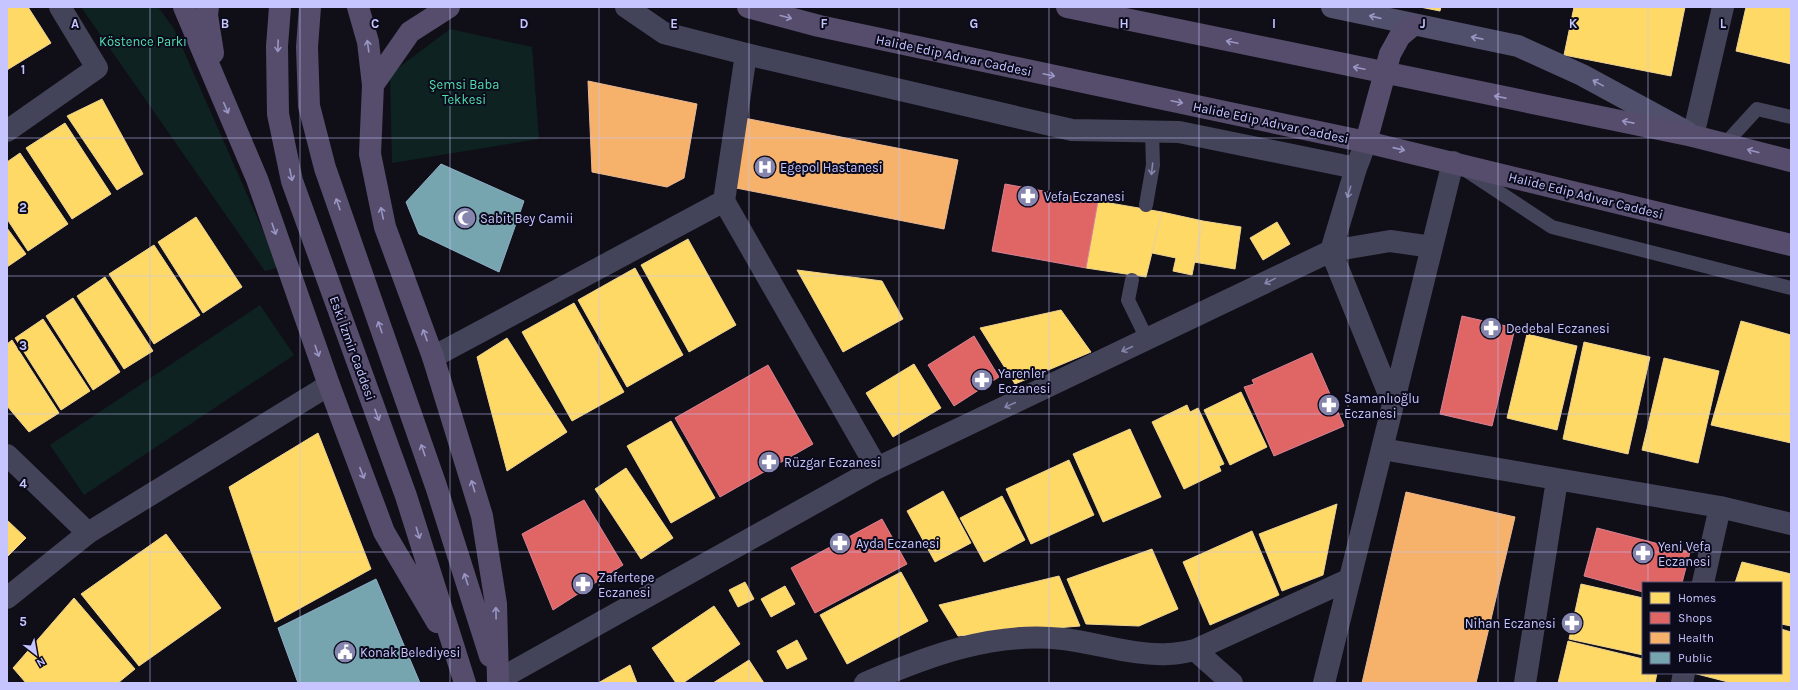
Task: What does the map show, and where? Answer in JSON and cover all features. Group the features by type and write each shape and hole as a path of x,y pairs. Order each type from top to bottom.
{"main road":[{"path":"184,7 256,179 329,385 384,532 456,655"},
{"path":"208,7 207,15 218,87"},
{"name":"Eski İzmir Caddesi","path":"280,7 277,46 278,114 292,181 406,496 465,683"},
{"path":"310,7 307,47 309,106 325,168 436,486 498,682"},
{"path":"358,7 368,42 373,85 370,154 385,227 433,357 482,516 496,604 498,682"},
{"path":"373,85 429,7"},
{"path":"410,32 449,7"},
{"name":"Halide Edip Adıvar Caddesi","path":"748,7 819,26 1366,142 1791,245"},
{"path":"1066,7 1694,136 1791,161"},
{"path":"1332,7 1518,46 1582,75 1694,136"},
{"path":"1366,142 1390,54 1400,36 1413,25"}],"street":[{"path":"7,131 97,68 60,7"},
{"path":"626,7 664,33 746,54 1072,130 1179,132 1356,168"},
{"path":"1694,136 1723,7"},
{"path":"746,54 724,201 877,468"},
{"path":"1366,142 1356,168 1331,251 1393,404"},
{"path":"1324,683 1453,162"},
{"path":"433,357 724,201"},
{"path":"498,682 877,468 1331,251 1390,242 1432,247"},
{"path":"7,598 88,533 329,385"},
{"path":"1382,449 1720,507 1791,524"},
{"path":"7,455 88,533"},
{"path":"1525,683 1557,480"},
{"path":"1703,582 1720,507"},
{"path":"866,683 936,654 992,642 1027,639 1062,639 1128,651 1168,654 1195,650 1350,579"},
{"path":"1195,650 1232,683"}],"lane":[{"path":"1725,144 1757,109 1791,117"},
{"path":"1146,205 1153,165 1152,132"},
{"path":"1453,162 1552,227 1791,288"},
{"path":"1132,280 1128,300 1147,340"}],"green space":[{"name":"Köstence Parkı","path":"81,7 158,7 174,29 279,267 265,271"},
{"name":"Şemsi Baba Tekkesi","path":"450,29 532,47 539,139 392,163 390,74"},
{"path":"260,305 294,355 84,495 50,445"}],"building: Homes":[{"path":"7,7 28,7 51,43 7,70"},
{"path":"1420,7 1441,7 1440,11"},
{"path":"1574,7 1685,7 1671,76 1564,55"},
{"path":"1746,7 1791,7 1791,64 1736,51"},
{"path":"102,99 143,174 117,190 67,116"},
{"path":"65,123 111,194 72,219 26,148"},
{"path":"20,153 68,224 28,251 7,219 7,162"},
{"path":"1098,201 1162,212 1146,277 1086,268"},
{"path":"1162,212 1203,221 1192,275 1173,271 1176,258 1152,253"},
{"path":"196,217 242,287 203,313 158,242"},
{"path":"1203,221 1241,227 1235,269 1194,262"},
{"path":"1277,222 1290,244 1263,260 1250,238"},
{"path":"7,228 26,254 7,267"},
{"path":"688,239 736,325 689,352 641,265"},
{"path":"154,245 200,315 154,344 109,274"},
{"path":"635,268 683,355 627,387 578,300"},
{"path":"797,270 882,281 903,319 843,352"},
{"path":"105,277 153,351 124,369 77,296"},
{"path":"73,298 120,372 93,390 46,316"},
{"path":"574,303 624,392 572,421 522,332"},
{"path":"1061,310 1091,352 1015,384 980,328"},
{"path":"43,319 90,391 61,410 15,338"},
{"path":"1741,321 1791,335 1791,443 1711,425"},
{"path":"1527,334 1577,346 1557,430 1507,418"},
{"path":"507,338 567,432 507,471 477,357"},
{"path":"12,340 59,413 29,432 7,406 7,344"},
{"path":"1584,342 1650,357 1628,454 1563,439"},
{"path":"1664,358 1719,371 1698,463 1642,450"},
{"path":"914,364 941,408 893,437 866,393"},
{"path":"1241,392 1267,447 1230,465 1204,410"},
{"path":"1187,405 1190,412 1198,408 1224,464 1219,466 1221,471 1184,489 1152,422"},
{"path":"671,421 715,498 671,523 627,446"},
{"path":"1130,429 1161,497 1103,522 1073,454"},
{"path":"318,433 371,569 275,622 229,487"},
{"path":"1069,460 1094,515 1031,544 1006,489"},
{"path":"626,468 673,538 641,559 595,489"},
{"path":"943,491 971,543 935,562 907,511"},
{"path":"1002,496 1025,540 984,562 960,518"},
{"path":"1337,504 1323,575 1282,591 1259,534"},
{"path":"7,520 26,538 7,557"},
{"path":"1252,531 1279,595 1210,625 1183,562"},
{"path":"166,534 221,608 139,666 81,594"},
{"path":"1152,549 1178,609 1139,626 1086,624 1067,579"},
{"path":"1742,562 1791,574 1791,626 1782,624 1782,582 1735,582"},
{"path":"901,572 928,621 847,664 820,615"},
{"path":"1059,576 1080,626 958,636 939,605"},
{"path":"745,582 754,599 738,607 729,590"},
{"path":"1581,584 1642,598 1642,655 1569,639"},
{"path":"785,586 795,604 771,617 761,599"},
{"path":"74,598 135,669 118,683 26,683 13,668"},
{"path":"714,606 740,644 683,683 676,683 652,648"},
{"path":"1782,629 1791,632 1791,683 1732,683 1697,674 1782,674"},
{"path":"797,640 807,659 787,669 777,651"},
{"path":"1568,641 1642,659 1642,674 1657,674 1655,683 1558,683"},
{"path":"749,660 764,683 713,683"},
{"path":"630,665 637,683 598,683"}],"building: Shops":[{"path":"1005,184 1098,201 1086,268 992,251"},
{"path":"1462,316 1515,328 1492,426 1440,414"},
{"path":"974,336 999,377 954,406 928,365"},
{"path":"1312,353 1344,426 1274,456 1244,387 1254,384 1252,380"},
{"path":"768,365 813,444 720,497 675,418"},
{"path":"584,500 623,565 553,610 522,534"},
{"path":"882,519 907,564 815,613 791,568"},
{"path":"1597,528 1690,552 1682,582 1642,582 1642,592 1584,576"}],"building: Health":[{"path":"588,81 697,104 684,178 667,187 592,172"},
{"path":"744,118 958,160 944,229 731,187"},
{"path":"1406,492 1515,517 1476,683 1362,683"}],"building: Public":[{"name":"Sabit Bey Camii","path":"441,164 524,201 499,272 419,234 406,202"},
{"path":"376,579 420,683 298,683 278,628"}],"place":[{"name":"Egepol Hastanesi","path":"765,167"},
{"name":"Vefa Eczanesi","path":"1028,196"},
{"name":"Sabit Bey Camii","path":"465,218"},
{"name":"Dedebal Eczanesi","path":"1491,328"},
{"name":"Yarenler Eczanesi","path":"982,380"},
{"name":"Samanlıoğlu Eczanesi","path":"1329,405"},
{"name":"Rüzgar Eczanesi","path":"769,462"},
{"name":"Ayda Eczanesi","path":"840,543"},
{"name":"Yeni Vefa Eczanesi","path":"1643,553"},
{"name":"Zafertepe Eczanesi","path":"583,584"},
{"name":"Nihan Eczanesi","path":"1572,623"},
{"name":"Konak Belediyesi","path":"345,652"}]}
